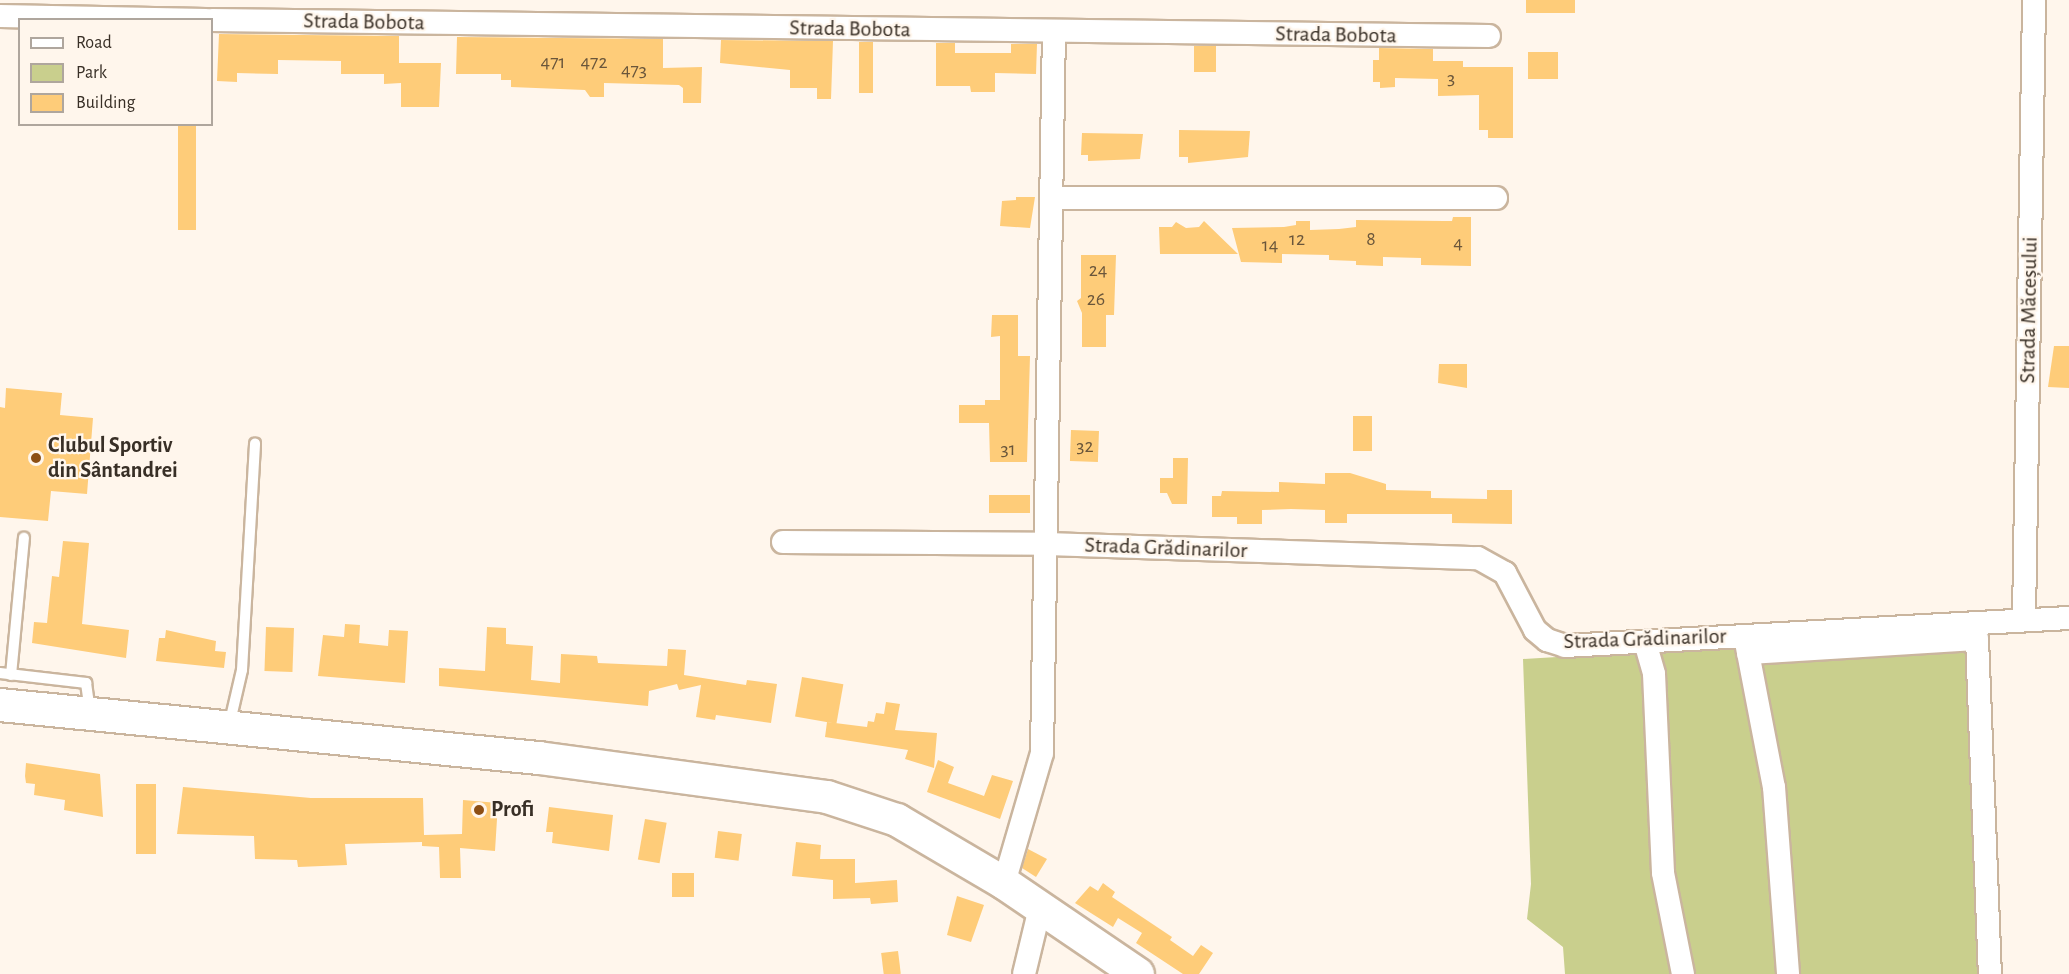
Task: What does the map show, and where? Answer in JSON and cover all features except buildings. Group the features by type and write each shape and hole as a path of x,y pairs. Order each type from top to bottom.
{"main road":[{"path":"0,705 539,758 827,797 897,820 1004,883 1138,974"}],"street":[{"name":"Strada Măceșului","path":"2024,619 2034,0"},
{"path":"0,16 104,18"},
{"name":"Strada Bobota","path":"213,20 1489,36"},
{"path":"1004,883 1042,753 1054,32"},
{"path":"1052,198 1496,198"},
{"name":"Strada Grădinarilor","path":"783,542 1047,544 1478,558 1505,573 1535,630 1547,640 1565,646 1646,642 1746,644 2024,619 2069,618"},
{"path":"1788,974 1774,787 1746,644 1977,639 1990,974"},
{"path":"1646,642 1654,674 1663,873 1683,974"},
{"path":"1024,974 1040,908"}],"lane":[{"path":"229,729 242,670 255,443"},
{"path":"24,538 5,674 86,683 90,691 90,714"}],"green space":[{"path":"1986,631 1996,974 1565,974 1563,947 1527,919 1531,884 1523,659"}],"place":[{"name":"Clubul Sportiv din Sântandrei","path":"36,458"},
{"name":"Profi","path":"479,810"}]}
